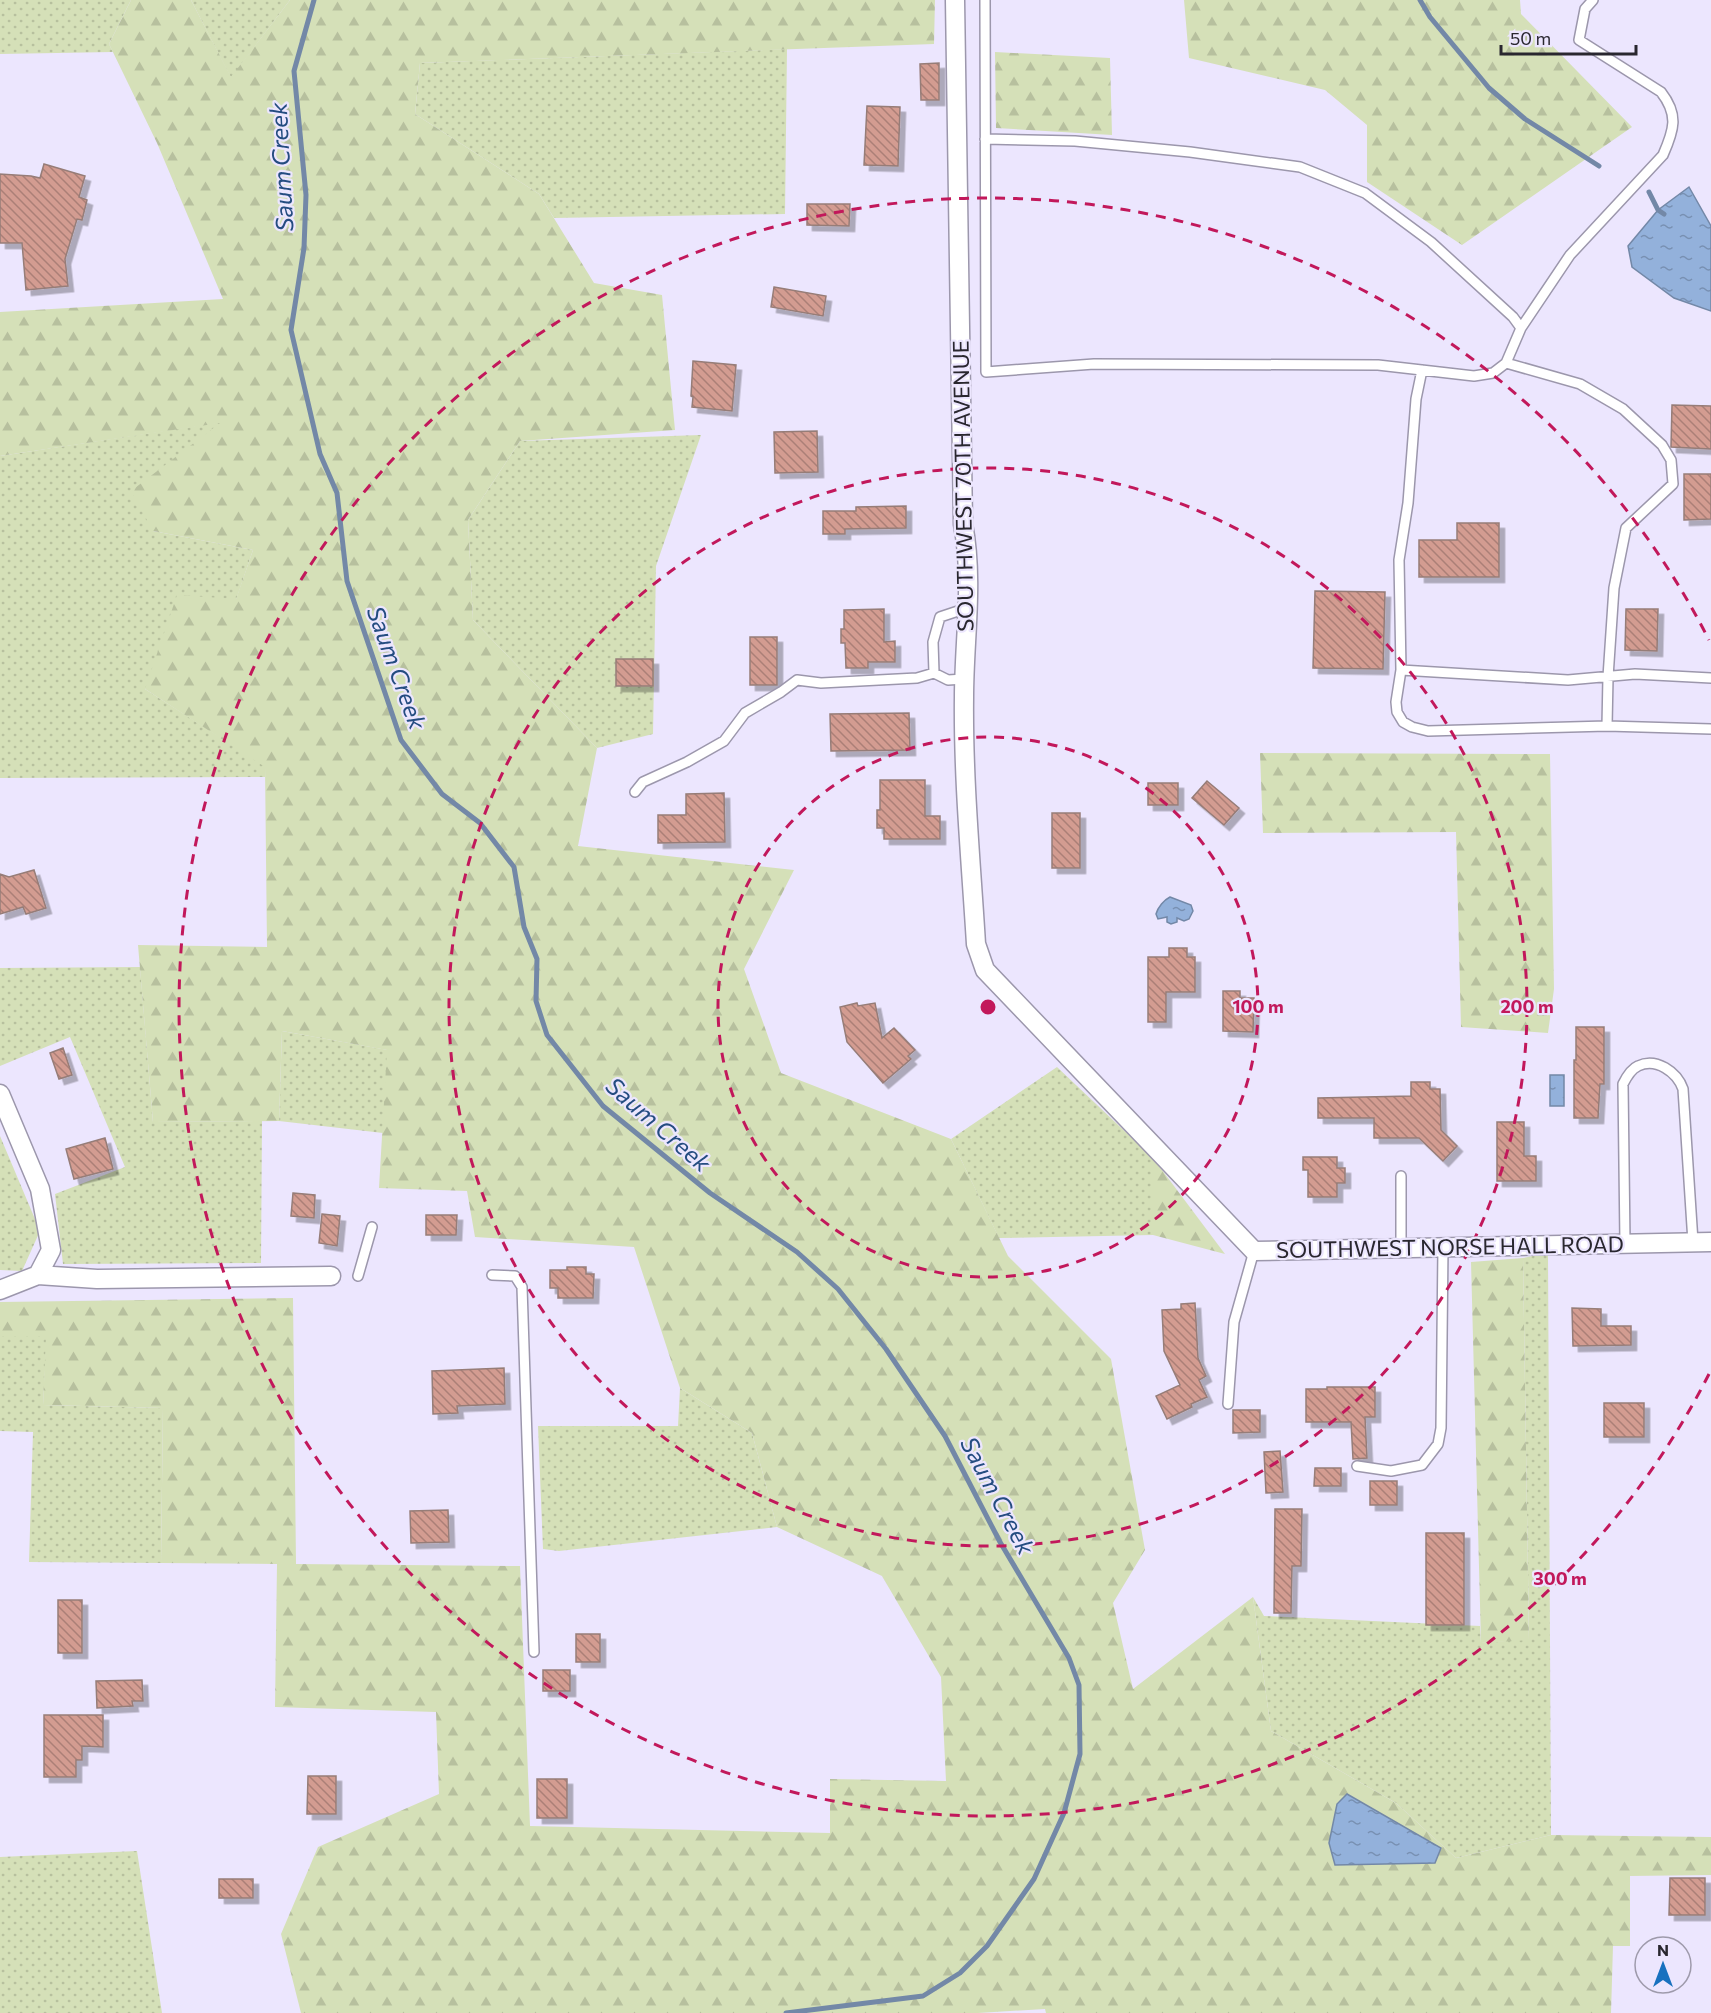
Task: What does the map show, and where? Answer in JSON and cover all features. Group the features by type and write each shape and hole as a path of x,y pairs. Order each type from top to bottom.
{"street":[{"name":"SOUTHWEST 70TH AVENUE","path":"956,0 963,524 968,552 964,753 976,944 985,970"},
{"name":"SOUTHWEST NORSE HALL ROAD","path":"985,970 1254,1251 1711,1242"},
{"path":"0,1094 40,1190 51,1250 38,1275"},
{"path":"0,1290 38,1275 97,1279 331,1276"}],"lane":[{"path":"985,0 986,372 1094,364 1378,365 1473,376 1493,373 1506,363 1521,328 1570,255 1663,155 1672,135 1674,118 1669,102 1661,92 1579,40 1585,9 1593,0"},
{"path":"985,139 1075,141 1190,152 1300,167 1365,193 1375,200 1431,242 1513,317 1521,328"},
{"path":"1506,363 1580,384 1623,409 1662,445 1671,460 1673,484 1626,528 1614,588 1607,726"},
{"path":"1422,370 1416,399 1408,503 1399,560 1401,670 1396,702 1397,712 1403,722 1412,728 1428,731 1607,726 1711,729"},
{"path":"934,673 933,642 940,617 967,608"},
{"path":"1401,670 1568,680 1635,674 1711,678"},
{"path":"634,792 643,782 687,762 724,741 745,713 797,680 821,683 917,678 934,673 948,680 964,679"},
{"path":"1625,1244 1623,1084 1637,1066 1652,1063 1669,1070 1678,1079 1683,1089 1693,1242"},
{"path":"1401,1176 1401,1248"},
{"path":"358,1276 372,1227"},
{"path":"1357,1466 1391,1471 1422,1465 1438,1444 1441,1428 1443,1247"},
{"path":"1228,1404 1234,1322 1254,1251"},
{"path":"492,1275 515,1276 522,1287 534,1652"}],"green space":[{"path":"0,0 131,0 109,44 113,52 0,54"},
{"path":"131,0 191,0 231,77 290,0 935,0 934,44 420,63 415,114 539,194 594,283 662,295 675,430 520,441 468,520 473,620 597,748 578,846 794,870 744,969 781,1073 951,1139 1008,1256 1111,1359 1145,1550 1113,1603 1133,1689 1253,1597 1271,1731 1396,1803 1456,1858 1551,1835 1711,1837 1711,1875 1630,1876 1630,1946 1613,1946 1611,2013 1046,2013 1045,2009 978,2013 301,2013 281,1934 318,1847 439,1794 436,1712 275,1707 277,1564 161,1563 163,1408 43,1405 46,1336 0,1336 0,1302 293,1298 296,1564 520,1566 530,1826 830,1833 830,1779 946,1781 941,1677 882,1576 777,1527 752,1433 680,1388 634,1247 475,1237 467,1191 379,1188 387,1050 282,1031 279,1121 153,1122 138,945 267,947 265,767 145,689 177,595 236,599 253,550 153,531 131,491 220,423 0,456 0,312 223,299 157,143 109,44"},
{"path":"191,0 290,0 231,78"},
{"path":"1184,0 1520,0 1521,14 1632,127 1462,245 1367,182 1367,125 1325,90 1189,58"},
{"path":"787,49 785,214 554,218 539,194 415,114 420,63"},
{"path":"995,52 1110,58 1112,135 996,128"},
{"path":"222,422 153,531 253,550 236,600 145,689 265,766 265,777 0,778 0,456"},
{"path":"701,435 656,566 653,734 597,748 473,620 468,520 520,441"},
{"path":"1260,753 1550,754 1554,989 1548,1033 1461,1027 1456,832 1263,833"},
{"path":"140,967 153,1122 262,1121 261,1263 63,1264 55,1194 125,1167 70,1037 0,1066 0,968"},
{"path":"282,1031 388,1050 383,1133 279,1121"},
{"path":"1057,1067 1153,1158 1153,1235 999,1238 951,1139"},
{"path":"0,1136 40,1231 22,1271 0,1270"},
{"path":"1153,1158 1225,1254 1153,1235"},
{"path":"1548,1253 1551,1835 1456,1858 1396,1803 1271,1731 1253,1597 1264,1616 1480,1626 1481,1643 1529,1639 1523,1258"},
{"path":"1523,1258 1529,1640 1481,1643 1471,1262"},
{"path":"47,1335 43,1405 163,1408 161,1563 29,1562 33,1432 0,1431 0,1336"},
{"path":"680,1388 752,1433 777,1527 559,1551 543,1549 538,1426 678,1426"},
{"path":"137,1851 162,2013 0,2013 0,1857"}],"water":[{"path":"1689,187 1711,226 1711,311 1674,298 1632,267 1628,246 1658,210"},
{"path":"1170,897 1191,905 1193,911 1189,919 1184,921 1177,918 1177,922 1171,924 1167,922 1167,917 1158,919 1156,914 1158,909"},
{"path":"1550,1075 1564,1075 1564,1106 1550,1106"},
{"path":"1347,1794 1441,1848 1435,1863 1335,1865 1329,1843 1337,1804"}],"building":[{"path":"939,63 939,100 921,100 920,64"},
{"path":"867,106 900,107 898,166 864,165"},
{"path":"44,164 85,176 79,197 87,200 82,220 77,219 65,259 68,286 26,290 22,243 0,243 0,174 40,178"},
{"path":"807,204 850,204 849,226 807,225"},
{"path":"774,287 826,296 823,316 771,307"},
{"path":"693,361 736,365 732,411 692,407"},
{"path":"1672,405 1711,406 1711,449 1671,447"},
{"path":"817,431 818,472 775,473 774,432"},
{"path":"1684,474 1711,474 1711,519 1684,520"},
{"path":"906,506 906,528 845,529 845,534 823,534 823,511 856,511 856,507"},
{"path":"1457,523 1499,523 1499,577 1419,577 1419,540 1457,540"},
{"path":"1315,591 1385,592 1383,669 1313,668"},
{"path":"884,609 884,642 895,641 895,662 868,662 868,668 846,668 845,643 841,643 844,610"},
{"path":"1626,609 1658,609 1657,651 1625,650"},
{"path":"750,637 777,637 777,685 750,685"},
{"path":"616,659 653,659 653,686 616,686"},
{"path":"909,713 910,750 831,751 830,714"},
{"path":"880,780 925,780 925,816 940,816 940,839 884,839 884,828 877,828 877,810 880,810"},
{"path":"1207,781 1239,808 1224,825 1192,798"},
{"path":"1148,783 1178,783 1178,805 1148,805"},
{"path":"724,793 725,842 658,843 658,815 686,815 686,794"},
{"path":"1052,813 1080,813 1080,868 1052,868"},
{"path":"34,870 46,908 26,914 23,907 0,914 0,874 9,877"},
{"path":"1169,948 1187,948 1187,957 1195,957 1195,992 1166,992 1166,1022 1148,1022 1148,957 1169,957"},
{"path":"1223,991 1240,991 1240,998 1254,998 1253,1032 1223,1031"},
{"path":"857,1003 858,1006 875,1003 882,1038 894,1028 915,1050 908,1056 911,1059 883,1083 847,1042 840,1007"},
{"path":"1576,1027 1604,1027 1604,1084 1600,1084 1598,1118 1574,1118"},
{"path":"63,1048 72,1075 59,1079 50,1053"},
{"path":"1411,1082 1430,1082 1430,1089 1440,1089 1441,1130 1457,1146 1443,1161 1419,1138 1374,1138 1374,1118 1318,1118 1318,1098 1411,1096"},
{"path":"1497,1122 1524,1122 1524,1156 1536,1156 1536,1181 1497,1181"},
{"path":"105,1138 113,1169 74,1179 66,1149"},
{"path":"1303,1157 1337,1157 1337,1168 1345,1168 1345,1183 1337,1183 1337,1197 1308,1197 1308,1170 1303,1170"},
{"path":"293,1193 315,1195 314,1218 291,1216"},
{"path":"322,1214 340,1216 337,1246 319,1243"},
{"path":"426,1215 457,1215 456,1235 426,1235"},
{"path":"567,1267 586,1267 586,1274 594,1274 593,1298 558,1298 558,1288 550,1288 550,1270 567,1270"},
{"path":"1195,1303 1198,1358 1206,1376 1199,1380 1207,1397 1167,1419 1156,1396 1180,1385 1164,1351 1162,1310 1181,1309 1181,1304"},
{"path":"1572,1308 1601,1309 1601,1326 1631,1326 1631,1345 1573,1346"},
{"path":"504,1368 505,1404 457,1406 458,1413 433,1414 432,1371"},
{"path":"1327,1387 1375,1387 1375,1417 1365,1417 1367,1458 1353,1459 1351,1422 1306,1422 1306,1389 1327,1389"},
{"path":"1604,1403 1644,1403 1644,1437 1604,1437"},
{"path":"1233,1410 1260,1410 1260,1432 1233,1433"},
{"path":"1280,1451 1283,1492 1266,1493 1264,1452"},
{"path":"1315,1468 1341,1468 1341,1486 1314,1486"},
{"path":"1370,1481 1397,1481 1397,1505 1370,1505"},
{"path":"1275,1509 1302,1509 1301,1566 1292,1566 1291,1613 1274,1613"},
{"path":"448,1510 449,1542 411,1543 410,1511"},
{"path":"1426,1533 1464,1533 1464,1625 1426,1625"},
{"path":"58,1600 82,1600 82,1653 58,1653"},
{"path":"576,1634 600,1634 600,1662 576,1662"},
{"path":"543,1670 570,1670 570,1691 543,1691"},
{"path":"142,1680 143,1701 132,1701 133,1706 97,1708 96,1681"},
{"path":"44,1715 103,1715 103,1747 82,1746 82,1760 76,1760 76,1777 44,1777"},
{"path":"308,1776 336,1776 336,1814 307,1814"},
{"path":"537,1779 567,1779 567,1818 537,1818"},
{"path":"1670,1878 1705,1878 1705,1915 1669,1915"},
{"path":"219,1879 253,1879 253,1898 219,1898"}],"waterway":[{"name":"Saum Creek","path":"314,0 294,71 306,195 304,248 291,330 320,454 337,493 347,581 401,740 442,794 480,823 514,867 524,927 537,959 536,1001 547,1035 603,1106 710,1193 797,1252 838,1289 886,1349 945,1436 1000,1542 1069,1658 1079,1685 1080,1754 1064,1813 1034,1879 987,1946 960,1973 923,1996 786,2013"},
{"path":"1420,0 1430,17 1489,88 1525,119 1599,166"},
{"path":"1649,192 1658,210 1664,214"}]}
